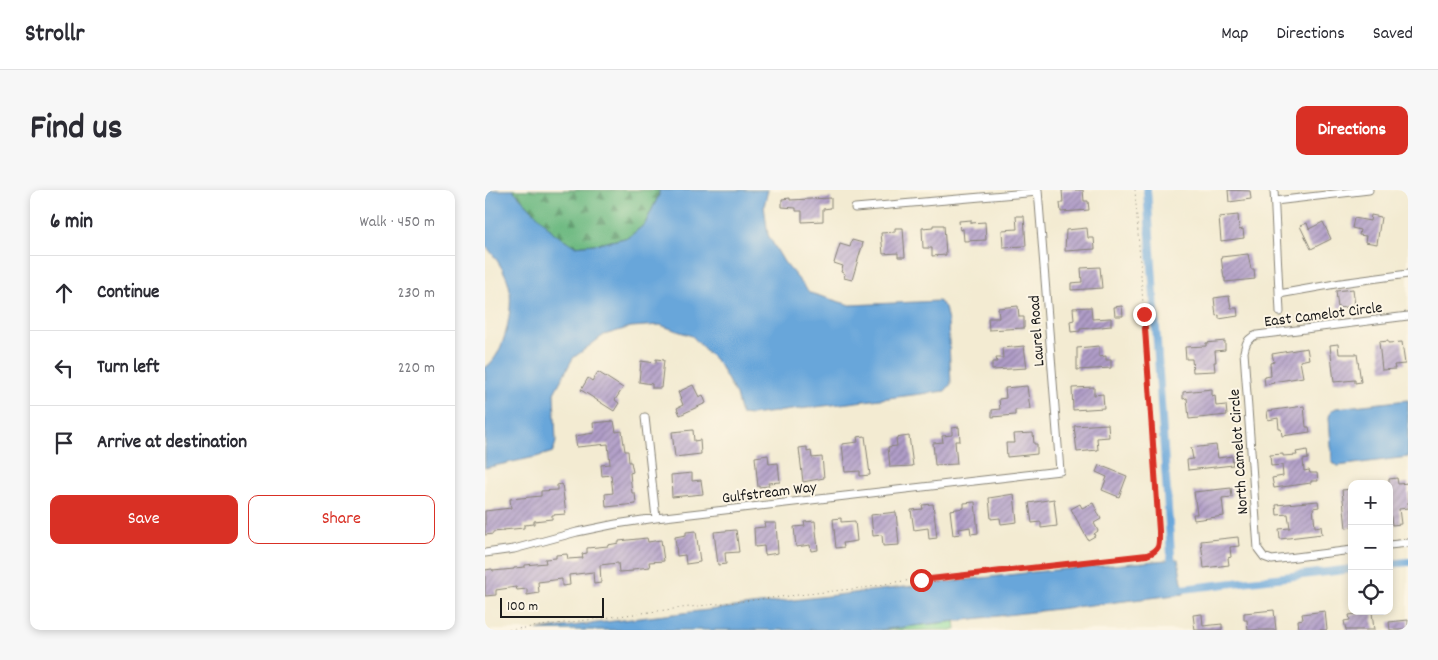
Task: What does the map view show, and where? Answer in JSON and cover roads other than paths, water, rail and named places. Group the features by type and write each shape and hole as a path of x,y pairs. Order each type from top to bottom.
{"street":[{"path":"1274,190 1280,312"},
{"path":"1275,201 1369,190"},
{"path":"855,208 1038,191"},
{"name":"Laurel Road","path":"1038,191 1060,470"},
{"path":"1279,294 1408,274"},
{"name":"East Camelot Circle","path":"1245,344 1250,338 1257,335 1408,316"},
{"name":"North Camelot Circle","path":"1245,344 1244,352 1258,549 1264,557 1272,560 1348,550"},
{"path":"645,418 656,518"},
{"name":"Gulfstream Way","path":"485,553 515,549 577,532 616,524 656,518 1060,470"},
{"path":"1393,545 1408,543"}],"water":[{"path":"485,190 513,190 555,234 575,246 603,243 629,237 645,224 659,195 659,190 768,190 764,206 768,235 784,262 810,293 850,305 939,301 945,307 948,322 951,384 945,391 751,415 741,414 736,395 719,364 692,336 660,325 631,327 604,335 573,358 554,393 556,442 553,452 485,468 485,368 492,362 503,342 509,318 510,294 505,275 485,245"},
{"path":"1408,400 1408,457 1338,466 1334,464 1332,460 1329,417 1331,411 1336,408"},
{"path":"1178,559 1184,594 880,630 537,630 1034,572"}],"waterway":[{"path":"1147,190 1172,570"},
{"path":"1393,564 1408,562"},
{"path":"1175,584 1183,589 1348,569"}]}
